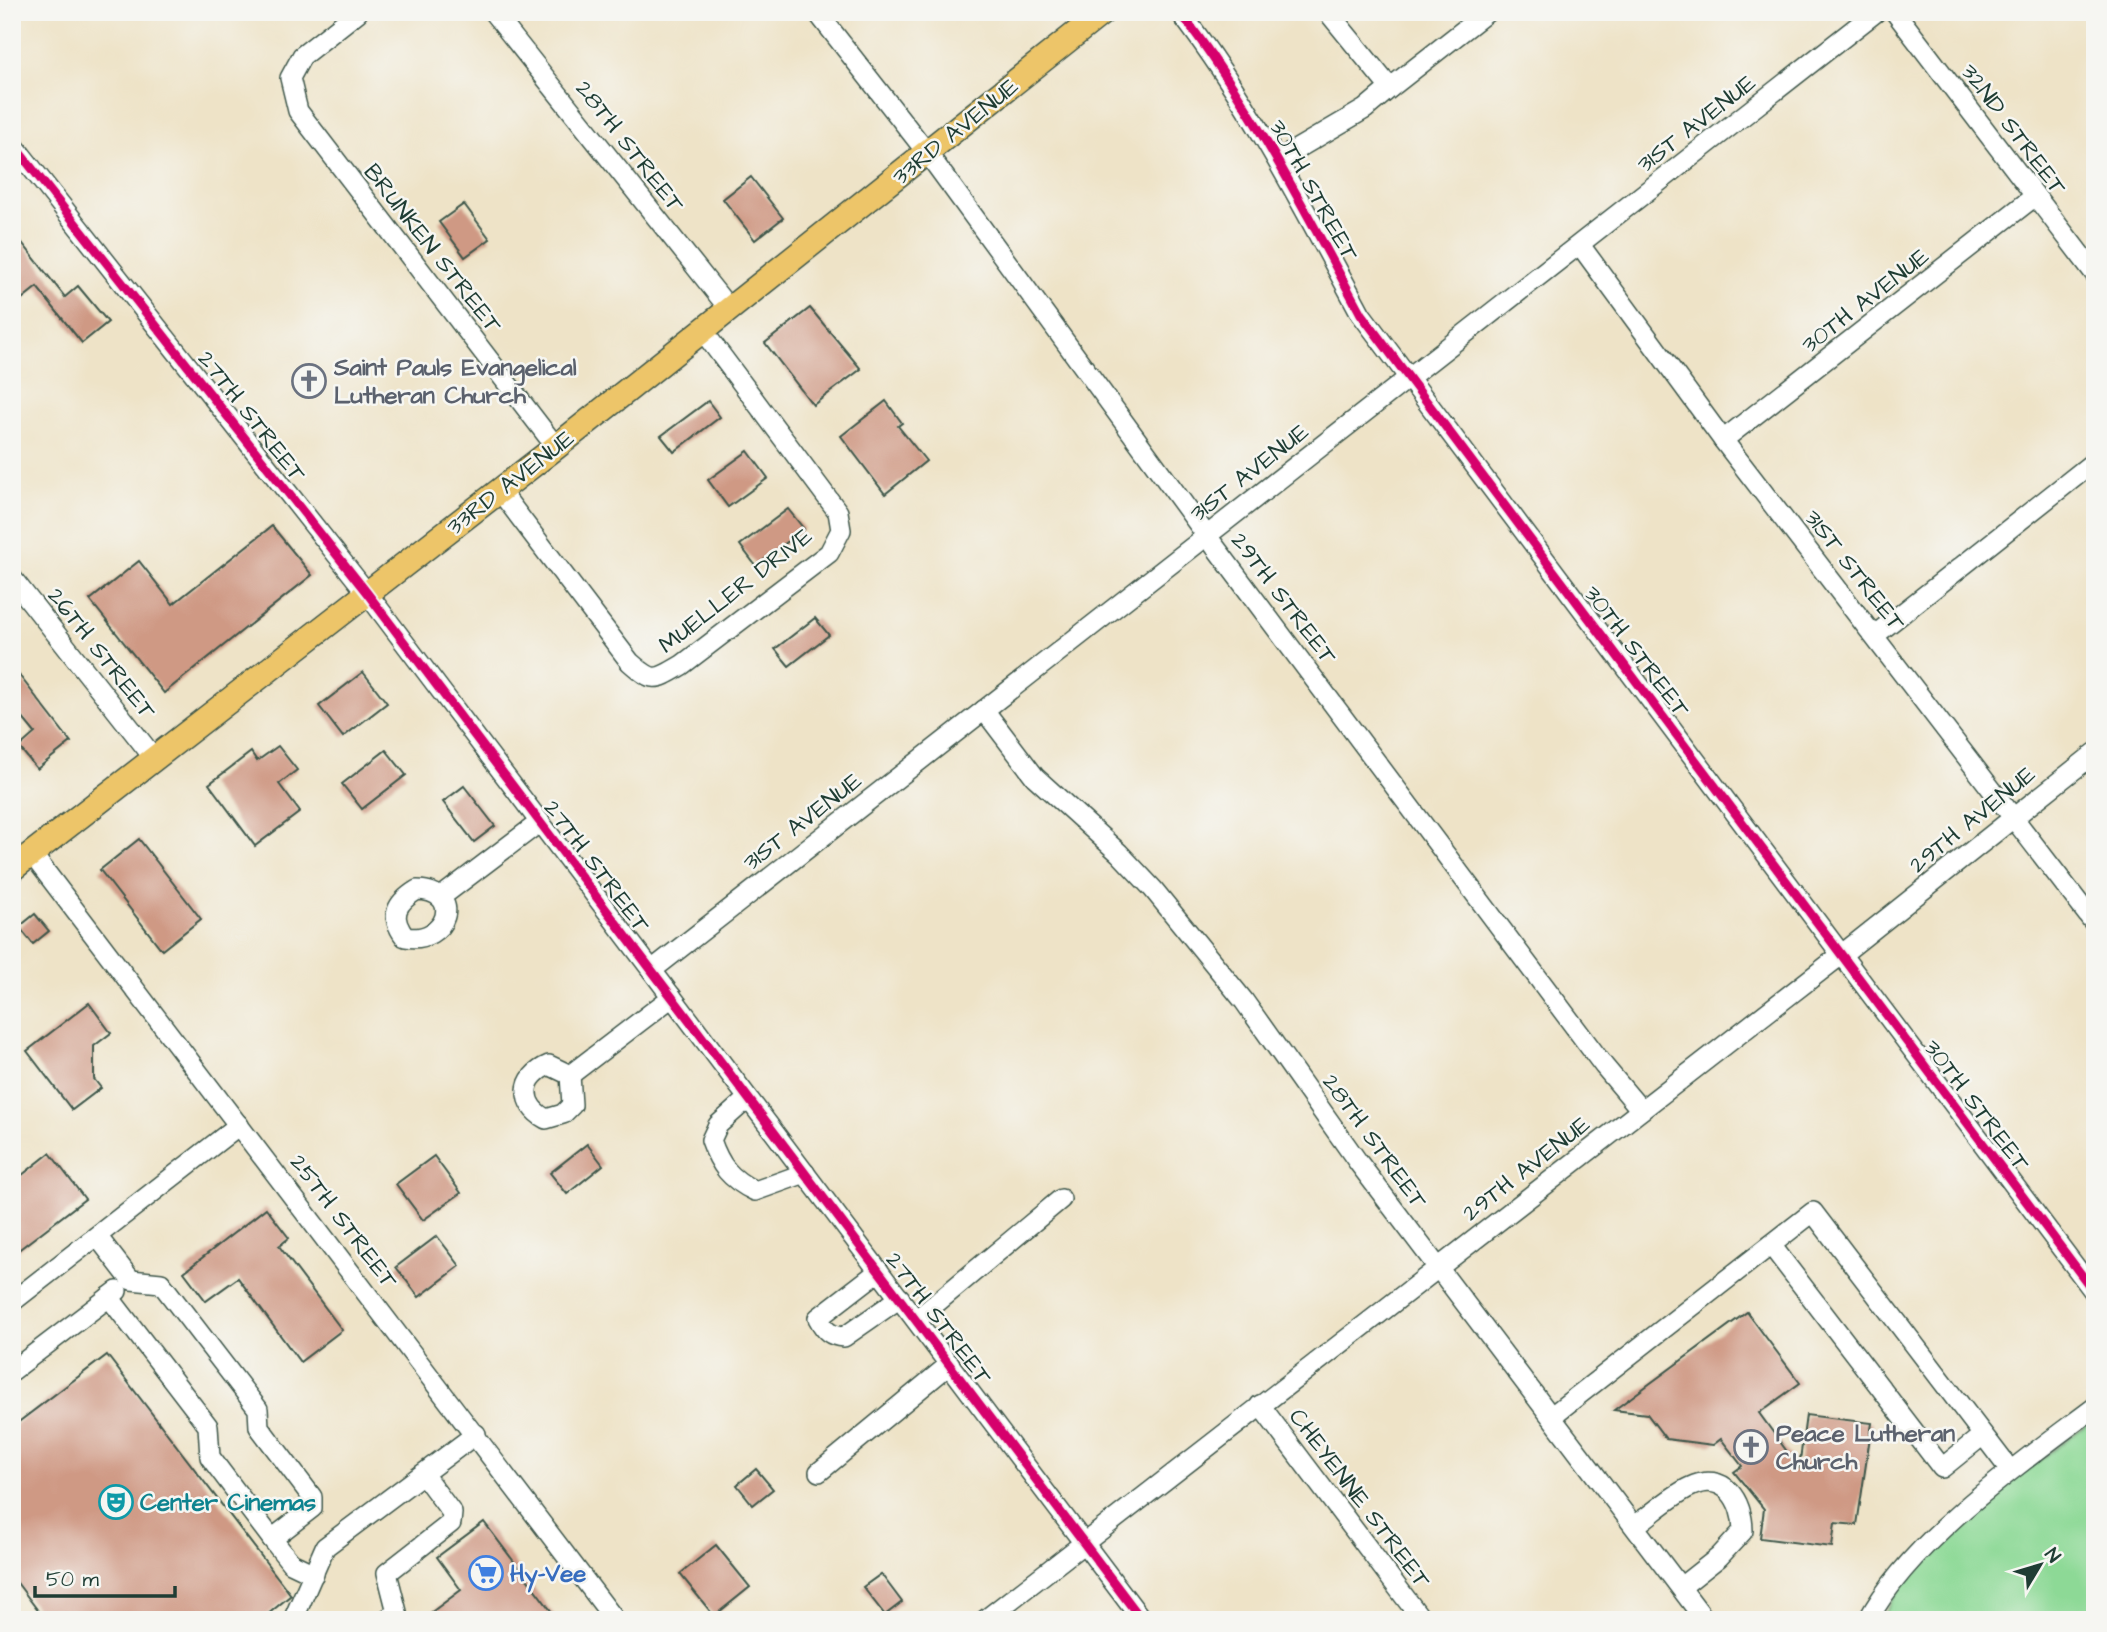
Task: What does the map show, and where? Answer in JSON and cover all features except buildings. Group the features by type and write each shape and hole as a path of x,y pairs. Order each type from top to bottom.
{"main road":[{"name":"33RD AVENUE","path":"12,869 500,491 928,154 1103,12"}],"street":[{"name":"BRUNKEN STREET","path":"358,12 302,56 290,78 298,111 556,447"},
{"name":"28TH STREET","path":"493,12 730,310"},
{"name":"29TH STREET","path":"817,12 928,154 1207,536 1604,1066 1641,1110"},
{"name":"30TH STREET","path":"1180,12 1219,64 1278,160 1360,314 2095,1293"},
{"path":"1328,12 1390,88"},
{"path":"1278,160 1365,108 1487,12"},
{"name":"31ST AVENUE","path":"652,970 1876,12"},
{"name":"32ND STREET","path":"1895,12 2095,274"},
{"name":"27TH STREET","path":"14,150 367,593 1142,1620"},
{"name":"30TH AVENUE","path":"1723,440 2035,197"},
{"name":"31ST STREET","path":"1580,245 1723,440 2095,924"},
{"name":"MUELLER DRIVE","path":"500,491 630,662 648,678 660,679 682,665 829,553 841,530 838,512 703,331"},
{"path":"1875,635 2095,461"},
{"name":"26TH STREET","path":"12,578 154,758"},
{"name":"28TH STREET","path":"984,710 1035,777 1119,853 1153,889 1244,1001 1358,1162 1636,1525 1705,1620"},
{"name":"29TH AVENUE","path":"985,1620 1841,955 2095,753"},
{"path":"441,897 540,822"},
{"name":"25TH STREET","path":"32,854 477,1434 615,1620"},
{"path":"570,1075 672,997"},
{"path":"748,1098 718,1125 711,1140 722,1168 735,1181 755,1191 806,1173"},
{"path":"12,1302 239,1125"},
{"path":"916,1320 1061,1199"},
{"path":"1552,1415 1814,1212 2010,1470"},
{"path":"97,1236 131,1280"},
{"path":"1771,1245 1942,1468 1983,1435"},
{"path":"879,1271 818,1318 824,1328 831,1336 844,1337 900,1298"},
{"path":"12,1371 131,1280 161,1283 258,1409 259,1427 312,1497 312,1508 272,1539"},
{"path":"109,1297 208,1426 209,1457 291,1563 314,1574"},
{"path":"819,1472 950,1364"},
{"name":"CHEYENNE STREET","path":"1260,1405 1422,1620"},
{"path":"1868,1620 1882,1592 1923,1549 2010,1470 2095,1406"},
{"path":"293,1620 326,1547 477,1434"},
{"path":"386,1620 397,1612 387,1573 452,1523 452,1513 423,1474"},
{"path":"1636,1525 1690,1486 1710,1481 1729,1489 1743,1511 1743,1531 1719,1557 1681,1587"}],"green space":[{"path":"2095,1418 2095,1620 1881,1620 1899,1591 1948,1535 1977,1509"}],"cycle path":[{"path":"1180,12 1254,121 1361,314 2095,1293"},
{"path":"12,143 367,593 1142,1620"}],"place":[{"name":"Saint Pauls Evangelical Lutheran Church","path":"309,381"},
{"name":"Peace Lutheran Church","path":"1751,1447"},
{"name":"Center Cinemas","path":"116,1502"},
{"name":"Hy-Vee","path":"486,1573"}]}
